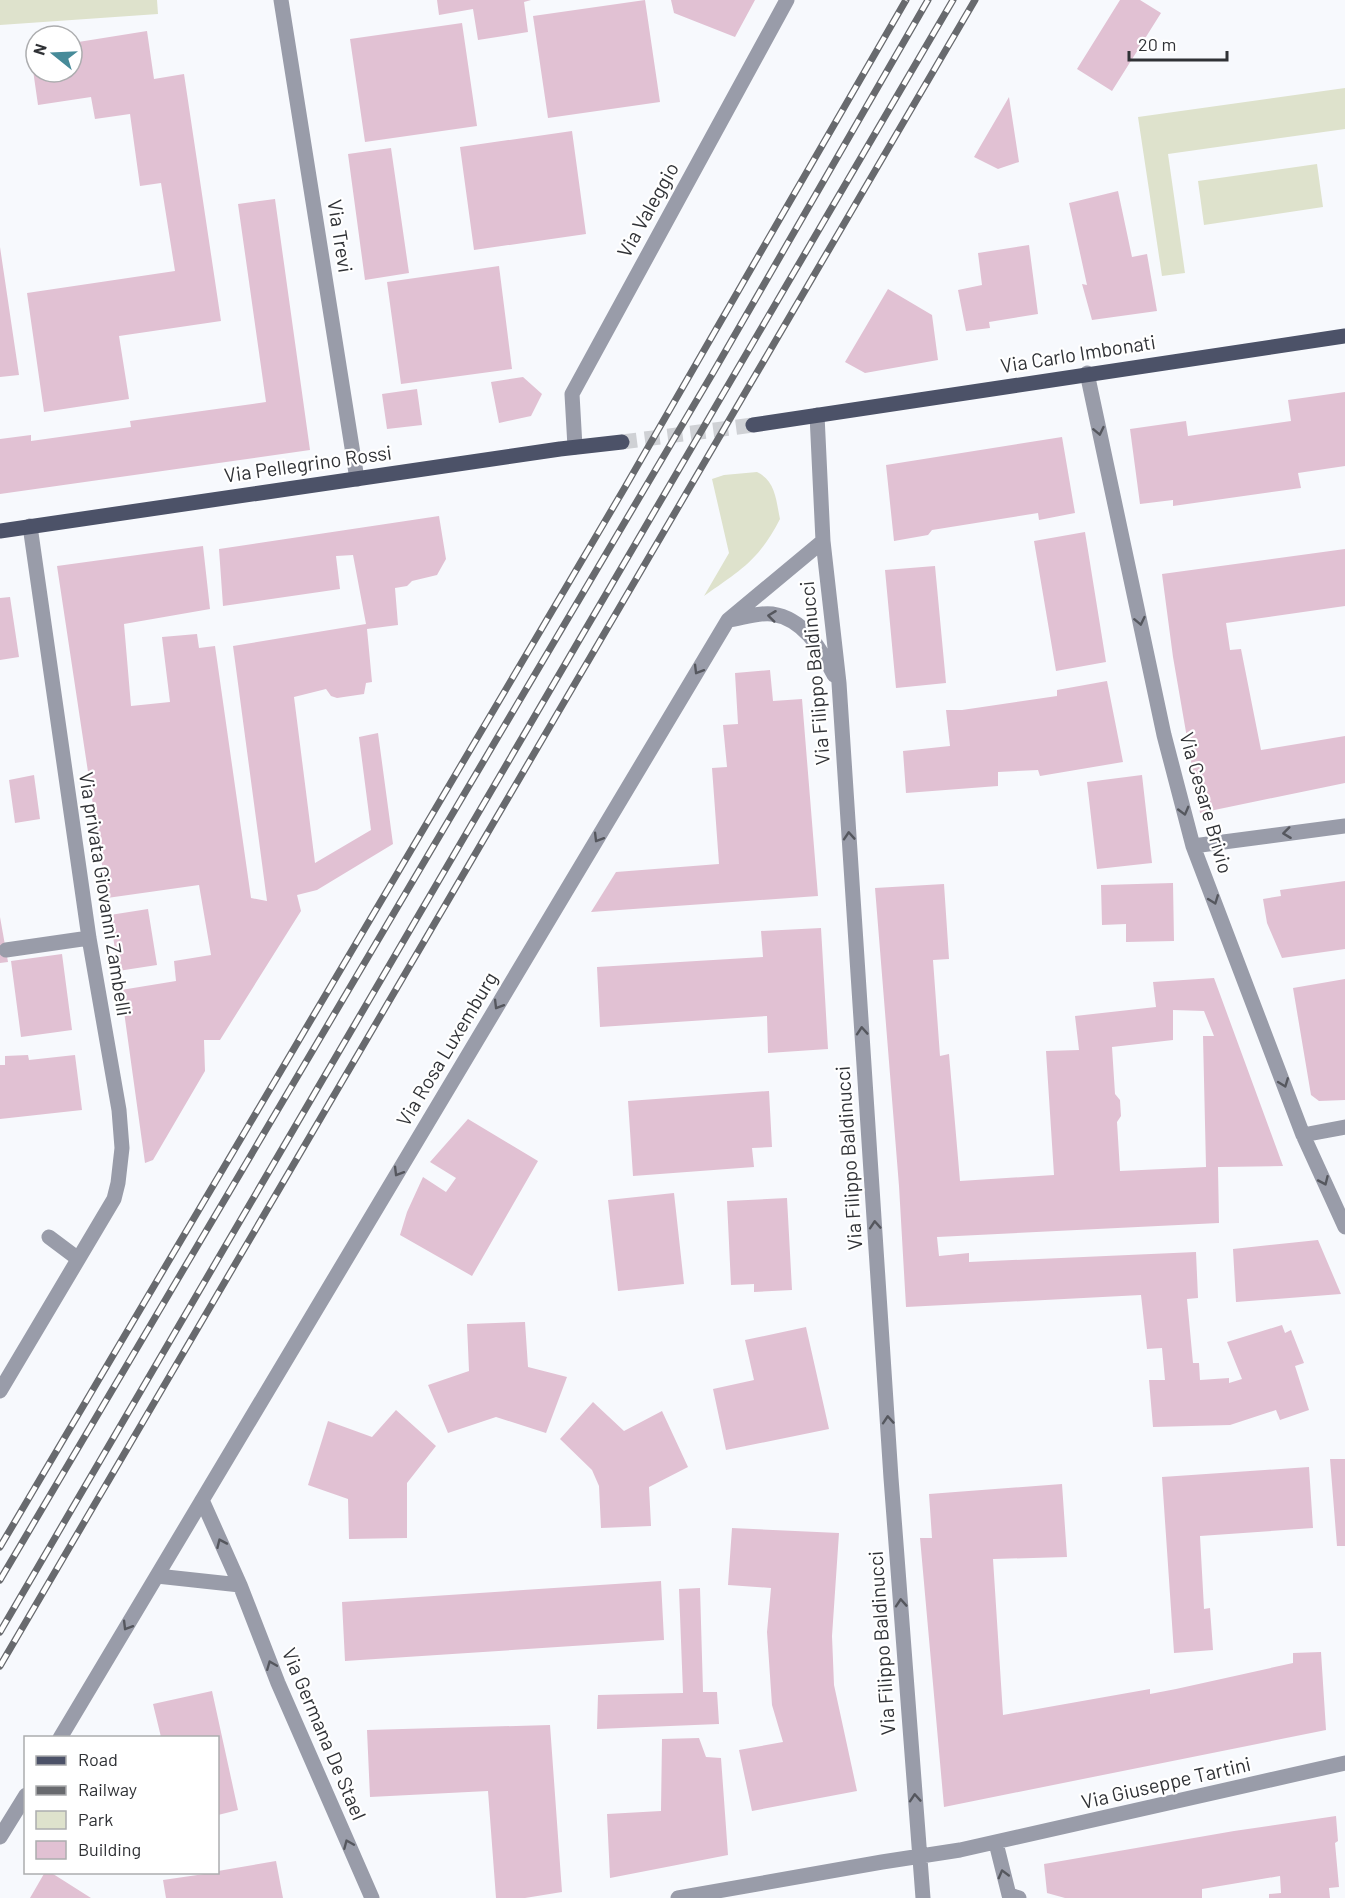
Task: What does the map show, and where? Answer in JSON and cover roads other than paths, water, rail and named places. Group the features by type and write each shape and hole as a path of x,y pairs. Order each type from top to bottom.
{"main road":[{"name":"Via Carlo Imbonati","path":"817,415 1345,336"},
{"path":"753,425 817,415"},
{"name":"Via Pellegrino Rossi","path":"0,531 622,442"}],"street":[{"name":"Via Trevi","path":"281,0 357,479"},
{"name":"Via Valeggio","path":"575,447 572,394 787,0"},
{"name":"Via Cesare Brivio","path":"1088,373 1164,735 1193,846 1303,1135 1345,1227"},
{"name":"Via Filippo Baldinucci","path":"817,415 823,541 839,683 891,1478 923,1898"},
{"name":"Via privata Giovanni Zambelli","path":"0,1391 114,1199 122,1148 118,1110 89,938 30,526"},
{"name":"Via Rosa Luxemburg","path":"61,1736 728,620 823,541"},
{"path":"728,620 771,613 795,622 817,642 839,683"},
{"path":"1193,846 1345,826"},
{"path":"6,950 89,938"},
{"path":"1303,1135 1345,1127"},
{"path":"49,1237 77,1258"},
{"path":"202,1500 240,1585"},
{"path":"157,1576 240,1585"},
{"name":"Via Germana De Stael","path":"240,1585 278,1683 372,1898"},
{"name":"Via Giuseppe Tartini","path":"678,1898 996,1843 1345,1763"},
{"path":"0,1837 24,1798"},
{"path":"996,1843 1009,1895 1018,1898"}],"tunnel":[{"path":"622,442 753,425"}],"railway":[{"path":"0,1547 624,489 906,0"},
{"path":"0,1580 714,371 928,0"},
{"path":"0,1632 953,0"},
{"path":"0,1666 975,0"}]}
